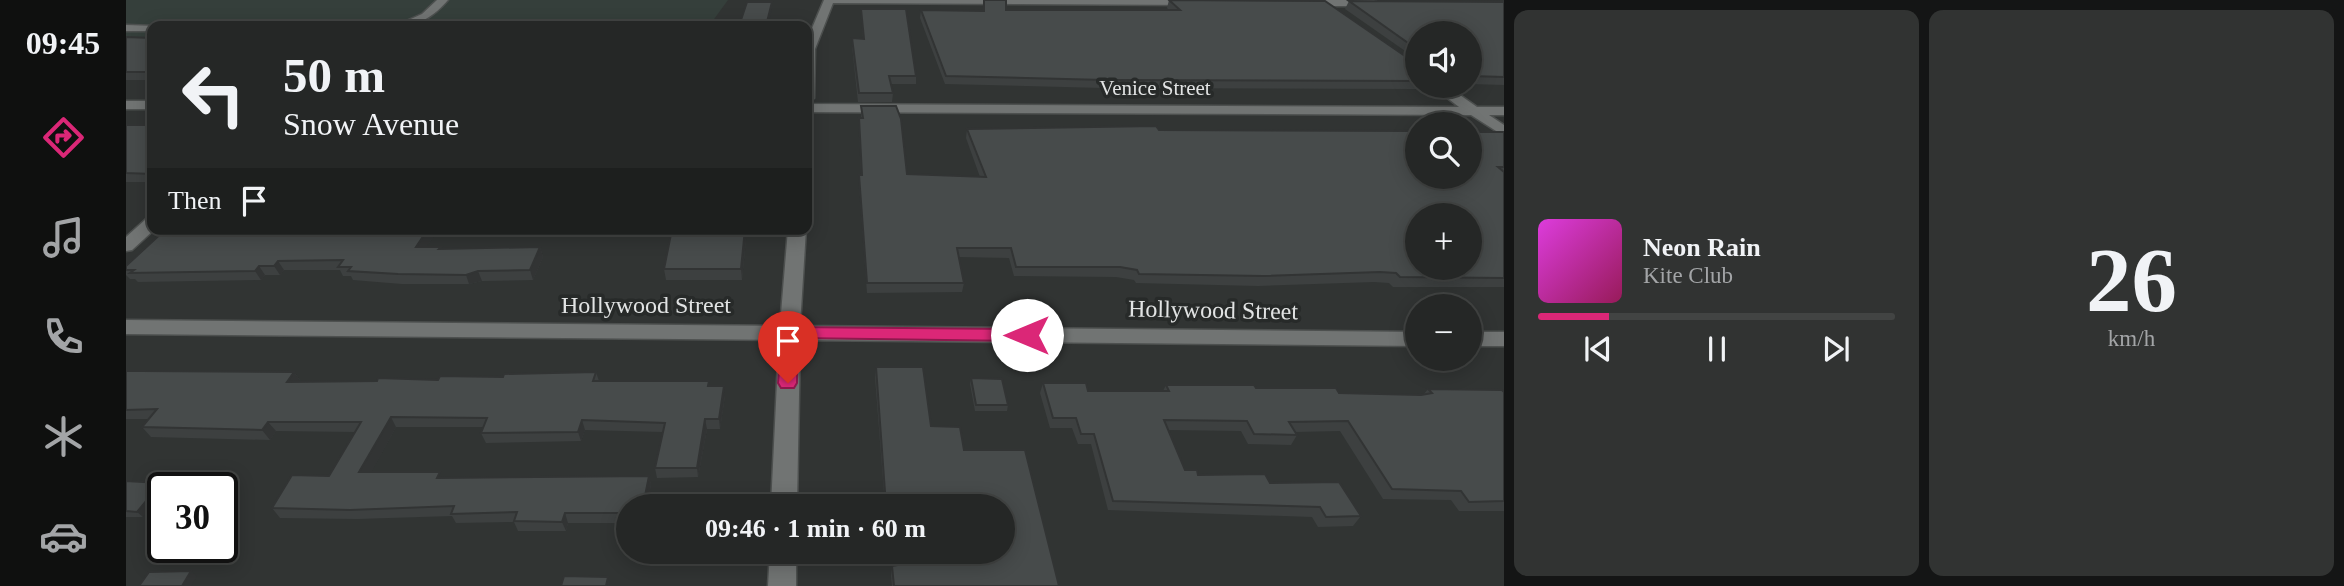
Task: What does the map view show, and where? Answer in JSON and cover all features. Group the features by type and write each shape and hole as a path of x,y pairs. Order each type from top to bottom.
{"street":[{"path":"414,21 426,16 443,0"},
{"path":"812,42 829,0 1202,2"},
{"path":"1325,2 1346,17"},
{"path":"1285,3 1383,3"},
{"path":"126,28 147,28"},
{"path":"1455,98 1504,132"},
{"path":"126,105 147,105"},
{"name":"Venice Street","path":"812,108 1504,111"},
{"path":"126,246 147,227"},
{"path":"784,494 797,235"},
{"name":"Hollywood Street","path":"126,327 1405,339"},
{"path":"1482,339 1504,339"},
{"path":"782,586 783,564"}],"shaded area":[{"path":"126,0 728,0 713,21 147,21 147,40 126,39"}],"building":[{"path":"984,0 1006,0 1006,10 1180,10 1169,0 1325,1 1405,56 1405,81 1105,80 946,76 921,10 984,11"},
{"path":"1349,1 1504,2 1504,77 1482,76 1482,21 1405,21 1405,41"},
{"path":"747,2 772,2 767,21 741,21"},
{"path":"861,9 906,9 916,76 889,76 893,93 859,93 852,38 864,39"},
{"path":"126,37 147,38 147,72 126,72"},
{"path":"861,106 896,106 901,119 907,174 986,177 967,129 1156,126 1159,130 1405,131 1405,189 1482,189 1482,132 1504,132 1504,167 1498,167 1504,172 1504,278 1482,278 1482,203 1405,203 1405,277 1396,273 1380,272 1263,276 1139,274 1137,270 1120,267 1016,267 1011,248 957,248 964,283 867,283 859,175 862,175 859,118 863,118"},
{"path":"126,125 147,125 147,174 126,173"},
{"path":"160,235 424,235 416,247 540,247 530,270 478,271 466,275 348,271 351,267 338,267 343,260 278,261 274,266 259,266 255,271 130,273 134,270 126,270 126,266"},
{"path":"671,235 744,235 741,269 664,269"},
{"path":"876,367 923,367 931,426 960,427 964,450 1025,450 1059,586 894,586 892,566 898,564 1015,564 1015,494 885,494"},
{"path":"126,371 294,372 287,382 377,381 378,378 438,380 440,376 503,377 504,374 596,372 593,381 709,381 708,386 724,386 719,419 705,419 697,468 655,468 665,423 582,420 578,432 481,433 487,418 391,417 359,472 440,472 437,478 649,476 645,494 616,494 616,513 565,513 562,522 514,521 517,512 451,514 454,506 350,510 272,508 292,475 329,476 361,422 268,422 262,430 142,427 157,409 126,410"},
{"path":"971,378 1002,379 1008,405 976,405"},
{"path":"1043,383 1086,383 1088,391 1169,391 1166,385 1336,388 1339,393 1421,395 1432,393 1428,389 1502,390 1504,501 1469,502 1461,491 1392,489 1348,421 1289,422 1297,435 1254,434 1247,421 1164,420 1185,470 1197,470 1198,475 1265,474 1270,483 1339,482 1361,516 1326,517 1320,507 1113,501 1094,434 1081,434 1076,418 1053,418"},
{"path":"126,481 147,482 147,500 137,512 126,511"},
{"path":"191,571 182,586 139,586 149,572"},
{"path":"564,576 608,577 606,586 561,586"}],"route":[{"path":"788,383 790,332 1027,335"}]}
